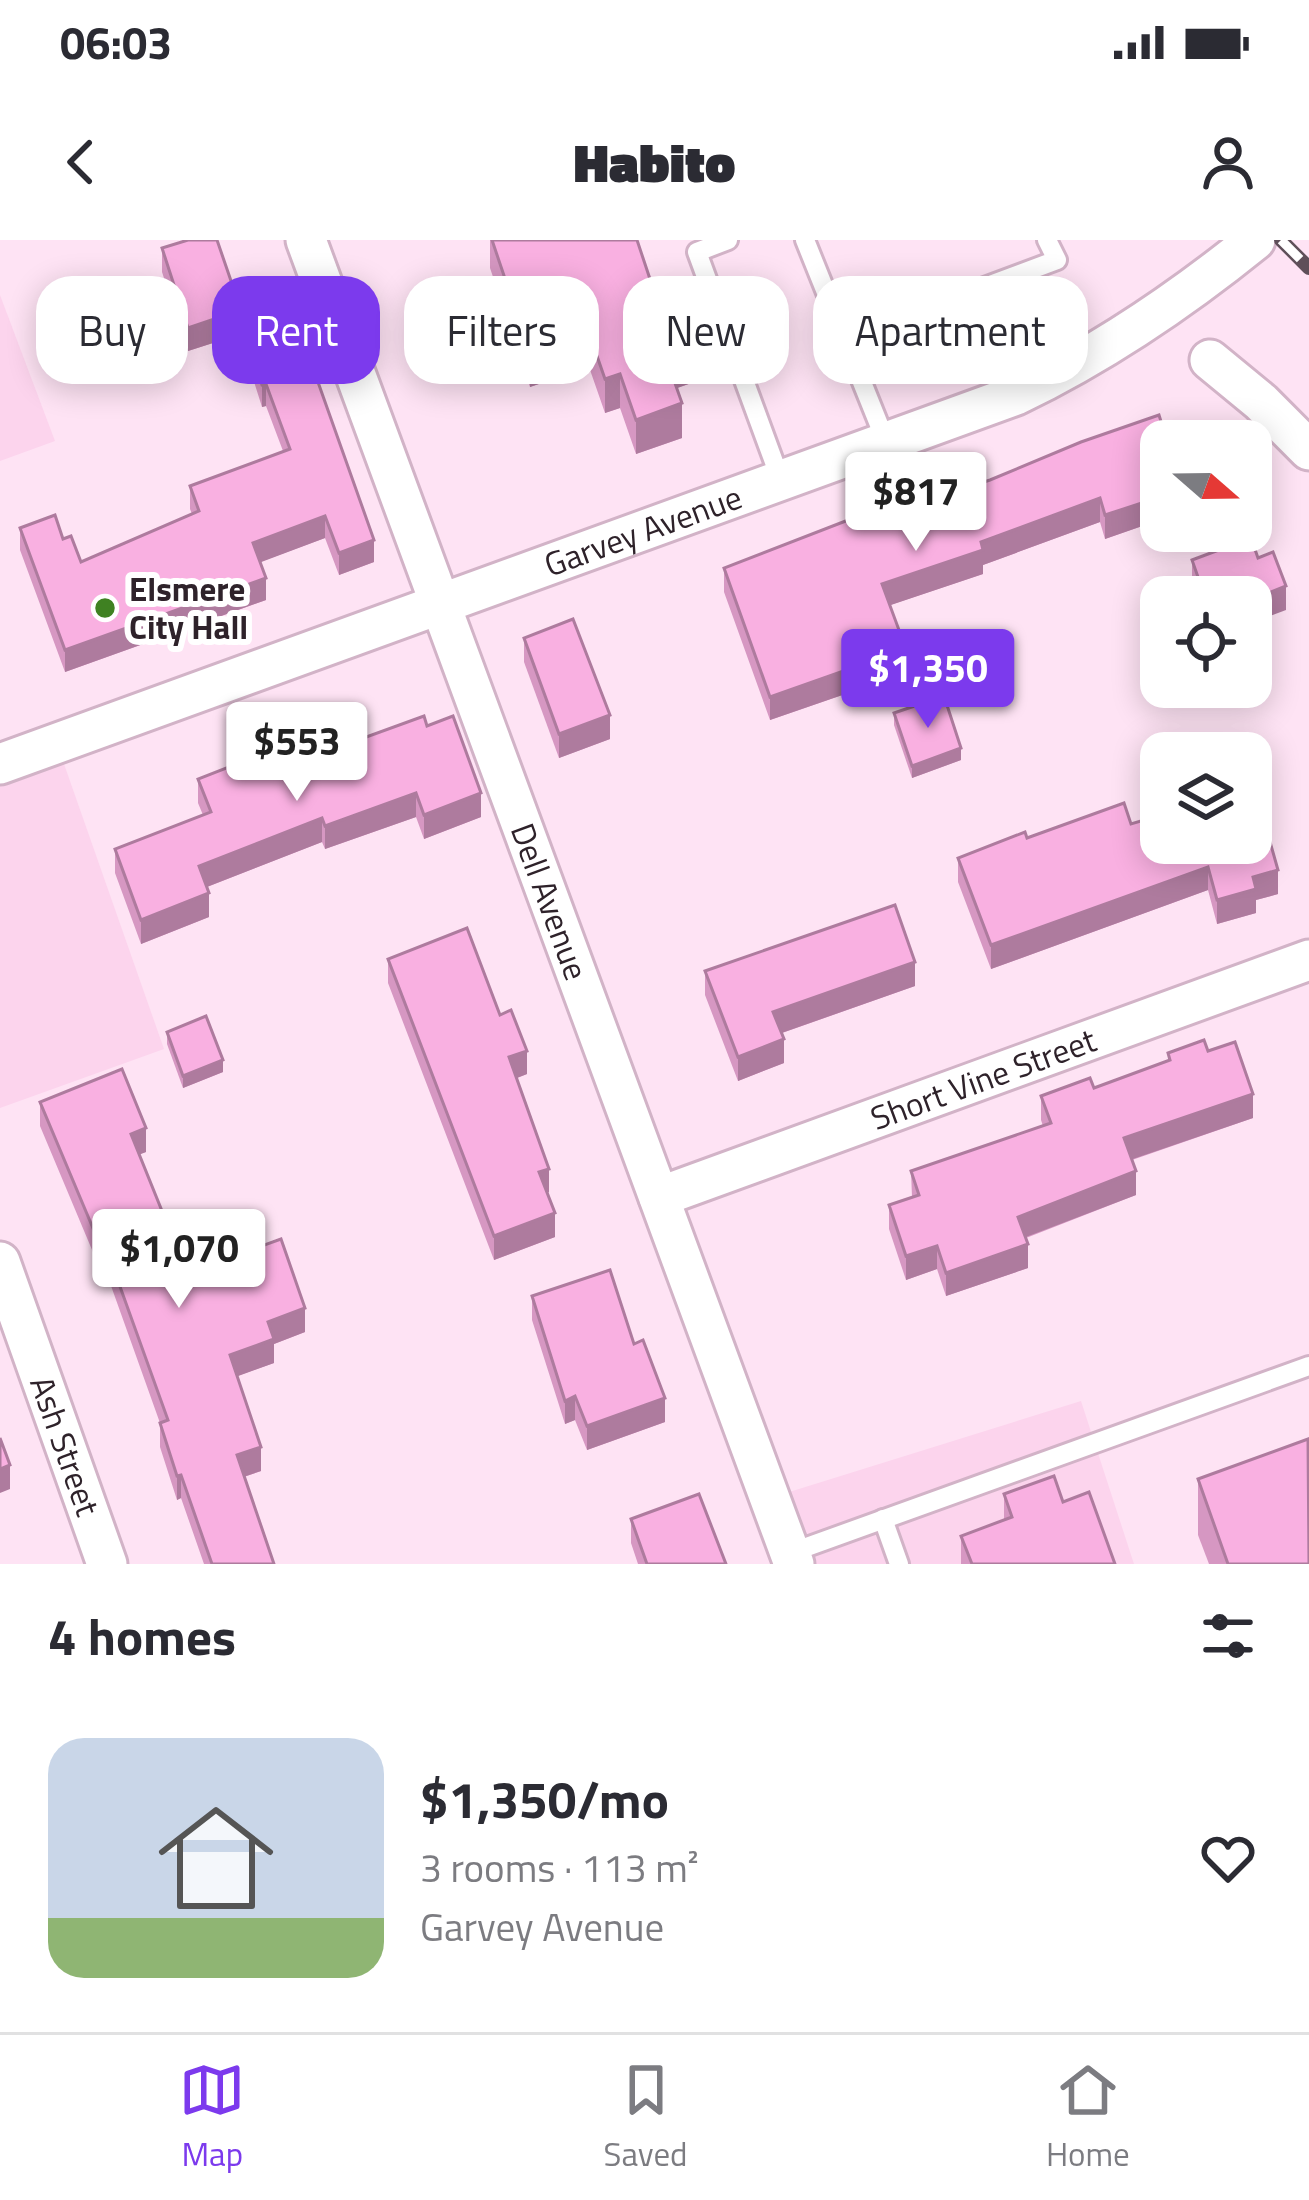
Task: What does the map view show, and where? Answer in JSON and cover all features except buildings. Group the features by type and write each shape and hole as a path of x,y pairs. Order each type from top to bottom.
{"street":[{"name":"Dell Avenue","path":"306,240 792,1558"},
{"name":"Garvey Avenue","path":"0,764 1016,395 1056,376 1187,294 1255,240"},
{"path":"1210,361 1261,402 1309,450"},
{"name":"Short Vine Street","path":"659,1197 1309,960"},
{"name":"Ash Street","path":"0,1262 106,1564"}],"lane":[{"path":"728,240 697,252 781,481"},
{"path":"805,240 820,276"},
{"path":"1015,276 1058,260 1047,240"},
{"path":"863,384 886,442"},
{"path":"792,1558 884,1519 1309,1366"},
{"path":"884,1519 899,1564"}],"shaded area":[{"path":"0,295 55,441 0,461"},
{"path":"57,744 164,1049 0,1108 0,747"},
{"path":"1081,1401 1134,1564 794,1564 770,1498"}],"railway":[{"path":"1281,240 1309,268"}],"place":[{"name":"Elsmere City Hall","path":"105,608"}]}
